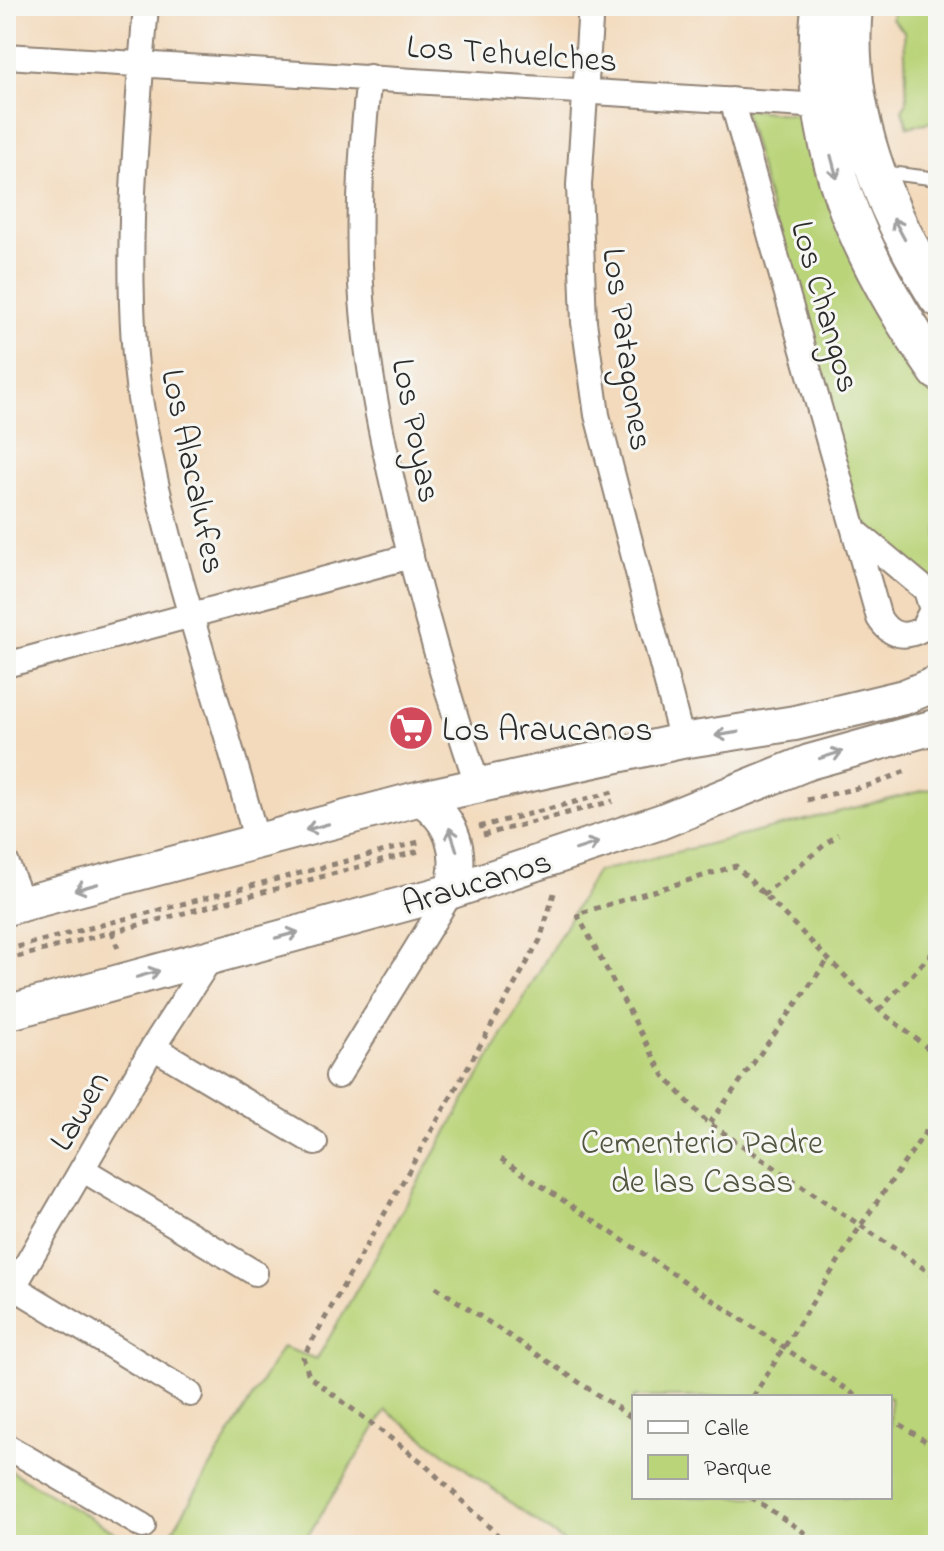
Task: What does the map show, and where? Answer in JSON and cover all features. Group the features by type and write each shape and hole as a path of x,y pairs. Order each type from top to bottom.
{"main road":[{"path":"821,6 822,106 833,162 855,228 899,315 938,371"},
{"path":"853,6 855,89 874,171 889,210 938,297"},
{"path":"15,906 421,798 682,741 795,723 904,697 938,683"},
{"name":"Araucanos","path":"13,1004 212,956 452,891 660,822 809,762 938,726"},
{"path":"421,798 443,817 454,838 458,858 452,891"}],"street":[{"name":"Los Alacalufes","path":"146,6 134,217 140,396 151,462 257,843"},
{"name":"Los Patagones","path":"591,6 583,91 579,252 584,322 597,415 682,741"},
{"name":"Los Tehuelches","path":"6,56 822,106"},
{"name":"Los Poyas","path":"369,77 360,203 365,328 382,443 441,672 478,786"},
{"name":"Los Changos","path":"732,100 855,531"},
{"path":"6,665 191,612 411,556"},
{"path":"6,862 15,906"},
{"path":"338,1076 452,891"},
{"name":"Lawen","path":"10,1294 153,1047 212,956"},
{"path":"153,1047 315,1143"},
{"path":"82,1169 255,1273"},
{"path":"10,1294 190,1394"},
{"path":"6,1446 143,1526"}],"lane":[{"path":"874,171 938,179"}],"path":[{"path":"6,960 615,791"},
{"path":"6,950 617,800"},
{"path":"763,895 838,834"},
{"path":"508,1545 422,1462 309,1376 303,1364 305,1351 548,925 555,891 553,857"},
{"path":"938,1056 879,1010 736,866 577,914 664,1076 710,1123 938,1278"},
{"path":"879,1010 938,947"},
{"path":"710,1123 828,960"},
{"path":"754,1395 861,1225 938,1114"},
{"path":"501,1159 855,1395"},
{"path":"436,1287 632,1418"},
{"path":"892,1419 938,1449"},
{"path":"754,1499 823,1545"}],"green space":[{"path":"894,6 938,6 938,120 908,127 902,110 907,102 904,31 892,19"},
{"path":"743,109 814,117 874,288 938,396 938,590 858,518"},
{"name":"Cementerio Padre de las Casas","path":"938,787 938,1545 568,1545 386,1410 302,1545 164,1545 282,1347 317,1359 596,872"},
{"path":"6,1468 136,1545 6,1545"}],"place":[{"name":"Los Araucanos","path":"411,728"}]}
